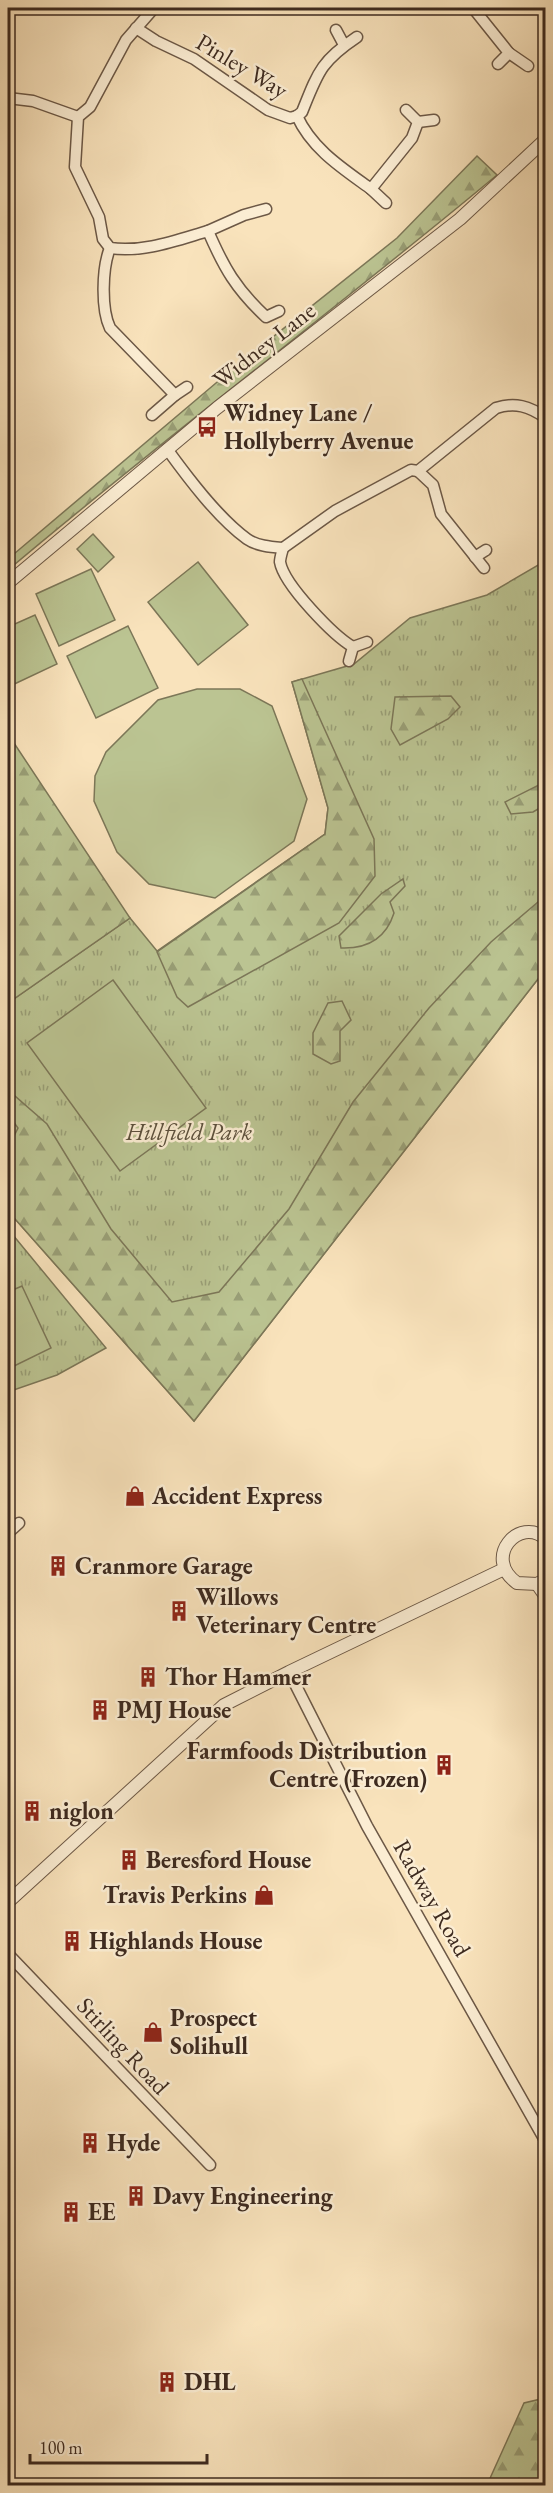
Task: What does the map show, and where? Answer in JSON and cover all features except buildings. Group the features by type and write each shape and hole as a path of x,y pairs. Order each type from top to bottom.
{"street":[{"path":"110,248 103,239 99,217 78,175 75,146 78,117 90,107 115,58 136,28 154,8"},
{"path":"473,8 509,53 528,66"},
{"name":"Pinley Way","path":"136,28 156,41 194,59 268,110 290,118 297,116"},
{"path":"336,30 344,45"},
{"path":"357,37 326,61 302,112 297,116 306,135 327,156 386,203"},
{"path":"498,64 509,53"},
{"path":"8,98 33,101 78,117"},
{"path":"406,110 418,122"},
{"path":"418,122 434,120"},
{"path":"370,189 412,138 418,122"},
{"name":"Widney Lane","path":"8,583 167,449 460,219 546,139"},
{"path":"110,248 158,246 208,231 244,215 266,209"},
{"path":"208,231 226,273 250,302 266,317 279,311"},
{"path":"110,248 106,266 105,316 107,322 121,342 147,364 176,395"},
{"path":"152,415 187,387"},
{"path":"418,471 496,408 508,404 521,405 546,418"},
{"path":"167,449 225,518 248,540 264,546 283,548 335,511 411,470 418,471 433,485 441,514 484,568"},
{"path":"283,548 280,562 296,590 308,606 353,647"},
{"path":"475,557 486,550"},
{"path":"353,647 367,642"},
{"path":"349,661 353,647"},
{"path":"8,1533 19,1523"},
{"path":"546,1539 530,1532 517,1535 507,1543 502,1556 504,1569 517,1583 541,1582 546,1597"},
{"path":"8,1902 224,1705 288,1671 504,1569"},
{"name":"Radway Road","path":"288,1671 367,1826 546,2142"},
{"name":"Stirling Road","path":"8,1954 210,2165"}],"green space":[{"path":"477,156 497,175 8,570 8,559 229,372 397,238"},
{"path":"93,534 114,557 98,572 77,549"},
{"name":"Hillfield Park","path":"545,561 545,970 194,1421 8,1211 8,1003 130,918 157,951 325,834 328,808 292,682 354,664 410,618 487,595"},
{"path":"198,562 248,625 198,665 148,602"},
{"path":"91,569 115,620 59,646 36,594"},
{"path":"35,615 57,664 8,687 8,627"},
{"path":"128,626 158,688 96,718 67,656"},
{"path":"302,679 374,839 375,876 339,923 188,1007 177,997 157,952 325,834 328,808 292,682"},
{"path":"197,689 240,689 272,706 307,799 294,841 215,898 149,884 117,852 94,801 95,776 106,752 158,700"},
{"path":"451,696 460,707 448,719 400,745 391,729 395,697"},
{"path":"8,734 130,918 8,1003"},
{"path":"545,777 545,805 533,812 511,814 505,802 539,785"},
{"path":"403,879 405,886 390,902 394,913 381,935 367,944 341,948 339,936 381,894"},
{"path":"545,896 545,970 194,1421 8,1211 8,1148 18,1128 8,1114 8,1090 47,1124 111,1229 172,1302 219,1292 289,1209 353,1102 429,1008 491,942"},
{"path":"113,980 206,1108 120,1171 27,1043"},
{"path":"342,1001 351,1020 340,1031 340,1061 331,1064 313,1054 313,1033 328,1003"},
{"path":"8,1229 106,1348 57,1375 8,1392"},
{"path":"22,1286 51,1348 8,1369 8,1292"},
{"path":"545,2398 545,2485 487,2485 524,2403"}],"place":[{"name":"Widney Lane / Hollyberry Avenue","path":"207,427"},
{"name":"Accident Express","path":"135,1496"},
{"name":"Cranmore Garage","path":"58,1566"},
{"name":"Willows Veterinary Centre","path":"179,1611"},
{"name":"Thor Hammer","path":"148,1677"},
{"name":"PMJ House","path":"100,1710"},
{"name":"Farmfoods Distribution Centre (Frozen)","path":"444,1765"},
{"name":"niglon","path":"32,1811"},
{"name":"Beresford House","path":"129,1860"},
{"name":"Travis Perkins","path":"264,1895"},
{"name":"Highlands House","path":"72,1941"},
{"name":"Prospect Solihull","path":"153,2032"},
{"name":"Hyde","path":"90,2143"},
{"name":"Davy Engineering","path":"136,2196"},
{"name":"EE","path":"71,2212"},
{"name":"DHL","path":"167,2382"}]}
